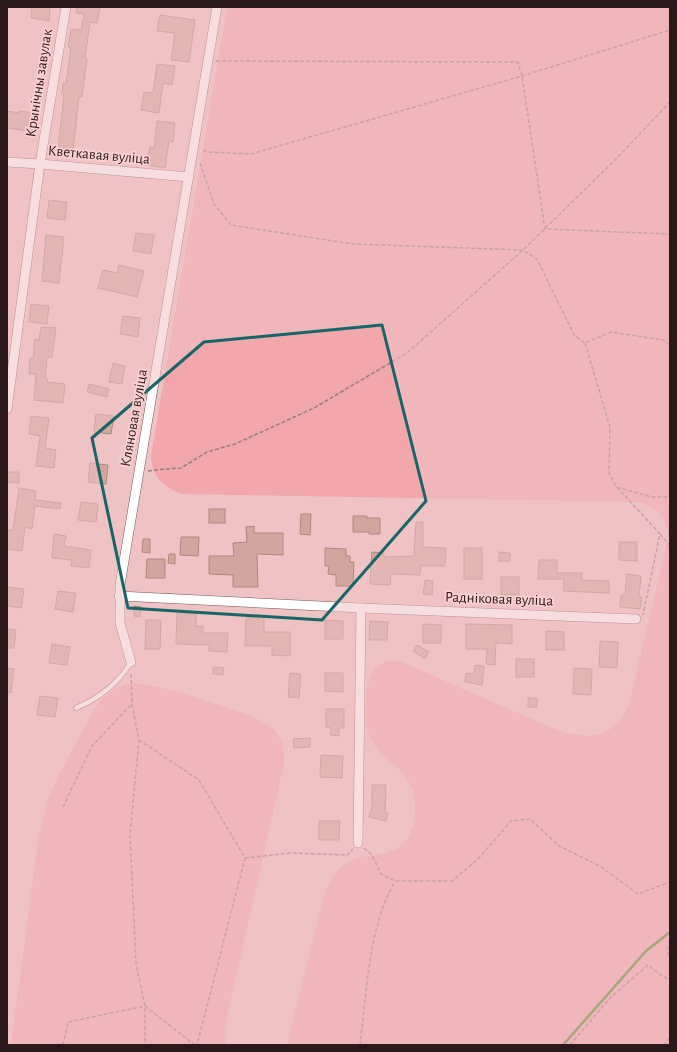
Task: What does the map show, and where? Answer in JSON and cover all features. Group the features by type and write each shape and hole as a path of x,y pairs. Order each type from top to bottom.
{"street":[{"name":"Крынічны завулак","path":"7,409 40,164 66,7"},
{"name":"Кляновая вуліца","path":"131,662 120,623 120,585 217,7"},
{"name":"Кветкавая вуліца","path":"7,162 189,178"},
{"name":"Радніковая вуліца","path":"120,596 361,608 636,619"},
{"path":"358,843 361,608"}],"lane":[{"path":"76,708 86,704 117,682 131,662"}],"path":[{"path":"194,145 207,152 251,154 522,76 670,30"},
{"path":"208,61 518,62 522,76 545,229"},
{"path":"138,473 181,468 207,452 235,444 321,404 407,353 523,250 615,160 670,102"},
{"path":"199,160 214,204 230,225 353,244 523,250 537,258 574,335 585,343 610,427 609,473 616,487 670,546"},
{"path":"545,229 670,234"},
{"path":"585,343 611,332 663,340 670,345"},
{"path":"616,487 652,497 670,497"},
{"path":"636,619 643,618 660,534"},
{"path":"131,662 132,704 139,740 130,835 136,964 144,1006 145,1045"},
{"path":"62,807 92,746 132,704"},
{"path":"63,1045 68,1022 144,1006 196,1045 245,858 199,780 139,740"},
{"path":"245,858 291,853 347,854 358,843 372,855 381,874 395,881 452,881 478,858 511,821 530,819 559,846 600,866 638,894 670,882"},
{"path":"360,1045 373,940 387,895 395,881"},
{"path":"670,940 668,956 670,956"},
{"path":"570,1045 611,997 648,965 659,974 670,980"},
{"path":"663,1045 670,1038"}],"highlighted area":[{"path":"382,325 426,501 322,620 128,608 92,438 204,342"}],"shaded area":[{"path":"227,7 670,7 670,1045 287,1045 326,890 332,877 344,864 352,860 360,857 389,852 397,848 408,838 414,823 415,806 413,793 409,782 397,767 375,746 370,737 366,718 366,698 369,680 372,673 383,663 391,661 402,662 557,730 590,736 600,734 616,724 629,704 668,539 666,525 660,514 651,507 638,502 182,494 169,488 160,480 154,470 151,456"},
{"path":"136,683 182,693 253,717 270,727 278,735 283,745 284,764 224,1031 227,1045 11,1045 38,841 48,800 55,782 96,706 105,697 119,687"}],"building":[{"path":"32,7 50,7 49,21 31,18"},
{"path":"77,7 100,7 97,23 90,22 82,97 79,97 73,150 58,148 64,95 62,94 63,83 66,83 71,48 68,47 71,29 81,30 84,14 76,13"},
{"path":"160,15 195,20 189,62 171,60 175,33 157,31"},
{"path":"157,64 175,66 172,85 163,83 159,113 141,110 144,92 153,93"},
{"path":"7,111 37,113 35,132 7,128"},
{"path":"157,121 175,123 173,142 169,141 165,168 147,165 150,147 154,148"},
{"path":"49,200 67,202 65,220 47,218"},
{"path":"136,233 154,235 151,254 133,251"},
{"path":"46,235 64,237 59,283 42,281"},
{"path":"119,265 144,271 137,297 98,288 103,270 117,273"},
{"path":"31,304 49,306 47,324 29,322"},
{"path":"123,316 140,318 138,337 120,334"},
{"path":"41,327 56,328 52,357 47,357 45,377 47,378 47,382 65,384 63,403 34,400 36,374 29,374 30,358 33,358 35,339 39,340"},
{"path":"113,363 125,366 122,384 109,382"},
{"path":"89,384 109,389 107,397 87,392"},
{"path":"96,414 114,416 111,434 94,432"},
{"path":"31,416 49,418 45,448 56,450 54,468 36,466 40,436 29,434"},
{"path":"90,463 108,465 106,484 88,482"},
{"path":"7,472 19,472 19,483 7,482"},
{"path":"19,488 36,491 35,500 61,503 60,509 35,506 32,529 25,527 22,551 7,549 7,530 13,530"},
{"path":"81,502 98,504 96,522 78,520"},
{"path":"209,509 225,509 225,523 209,523"},
{"path":"301,514 311,514 310,535 300,534"},
{"path":"353,516 380,518 380,534 353,532"},
{"path":"416,522 423,522 423,547 446,548 445,566 421,566 420,575 391,574 390,585 370,584 372,552 384,553 384,557 414,556"},
{"path":"254,526 254,533 283,533 283,555 257,554 258,587 233,587 233,575 209,574 209,556 234,556 233,543 247,542 246,527"},
{"path":"54,534 66,536 64,546 91,550 89,568 71,566 72,560 52,558"},
{"path":"181,537 199,537 198,556 180,555"},
{"path":"143,539 150,539 150,553 142,552"},
{"path":"619,542 637,542 637,561 619,560"},
{"path":"325,548 346,549 346,556 350,556 350,562 354,562 353,586 336,586 336,575 328,574 329,566 325,566"},
{"path":"464,548 482,548 482,579 464,579"},
{"path":"499,552 510,553 510,561 499,561"},
{"path":"169,554 175,554 175,564 168,563"},
{"path":"147,559 165,559 165,578 146,578"},
{"path":"539,560 557,560 557,573 582,573 582,580 609,581 609,593 563,591 564,579 538,579"},
{"path":"627,574 641,576 639,597 642,597 640,609 620,607 621,595 625,595"},
{"path":"501,577 519,577 519,595 501,595"},
{"path":"425,580 433,581 432,595 423,594"},
{"path":"7,587 24,589 21,608 7,606"},
{"path":"58,591 76,593 73,612 55,609"},
{"path":"134,606 141,607 140,617 134,616"},
{"path":"177,613 196,614 196,626 203,626 203,633 228,633 227,652 209,651 209,645 176,644"},
{"path":"246,618 264,618 264,632 290,632 290,656 272,655 272,646 245,646"},
{"path":"146,620 161,620 160,649 145,649"},
{"path":"325,620 343,621 343,639 325,639"},
{"path":"370,621 388,622 387,640 369,640"},
{"path":"423,624 441,625 441,643 423,643"},
{"path":"466,624 512,625 512,644 496,643 495,665 486,664 487,649 466,649"},
{"path":"7,629 16,630 14,648 7,648"},
{"path":"546,631 564,632 564,650 546,650"},
{"path":"600,641 618,642 617,668 599,667"},
{"path":"52,644 70,647 67,665 49,663"},
{"path":"417,645 429,652 425,659 413,651"},
{"path":"516,659 534,659 534,677 516,677"},
{"path":"475,665 484,666 482,685 465,682 466,673 474,674"},
{"path":"213,667 224,668 223,675 213,674"},
{"path":"7,668 14,669 11,693 7,692"},
{"path":"574,668 592,669 591,695 573,694"},
{"path":"290,673 301,674 299,698 288,697"},
{"path":"325,673 343,673 343,692 325,691"},
{"path":"40,696 58,698 55,717 37,715"},
{"path":"528,698 537,698 537,707 528,707"},
{"path":"326,709 344,709 344,728 339,728 339,736 330,735 331,728 326,727"},
{"path":"310,738 310,747 294,748 293,739"},
{"path":"321,755 343,756 342,778 320,777"},
{"path":"372,785 386,785 385,812 388,813 386,821 369,817 372,807"},
{"path":"319,821 340,821 339,840 319,840"}],"waterway":[{"path":"563,1045 646,951 670,932"}]}
